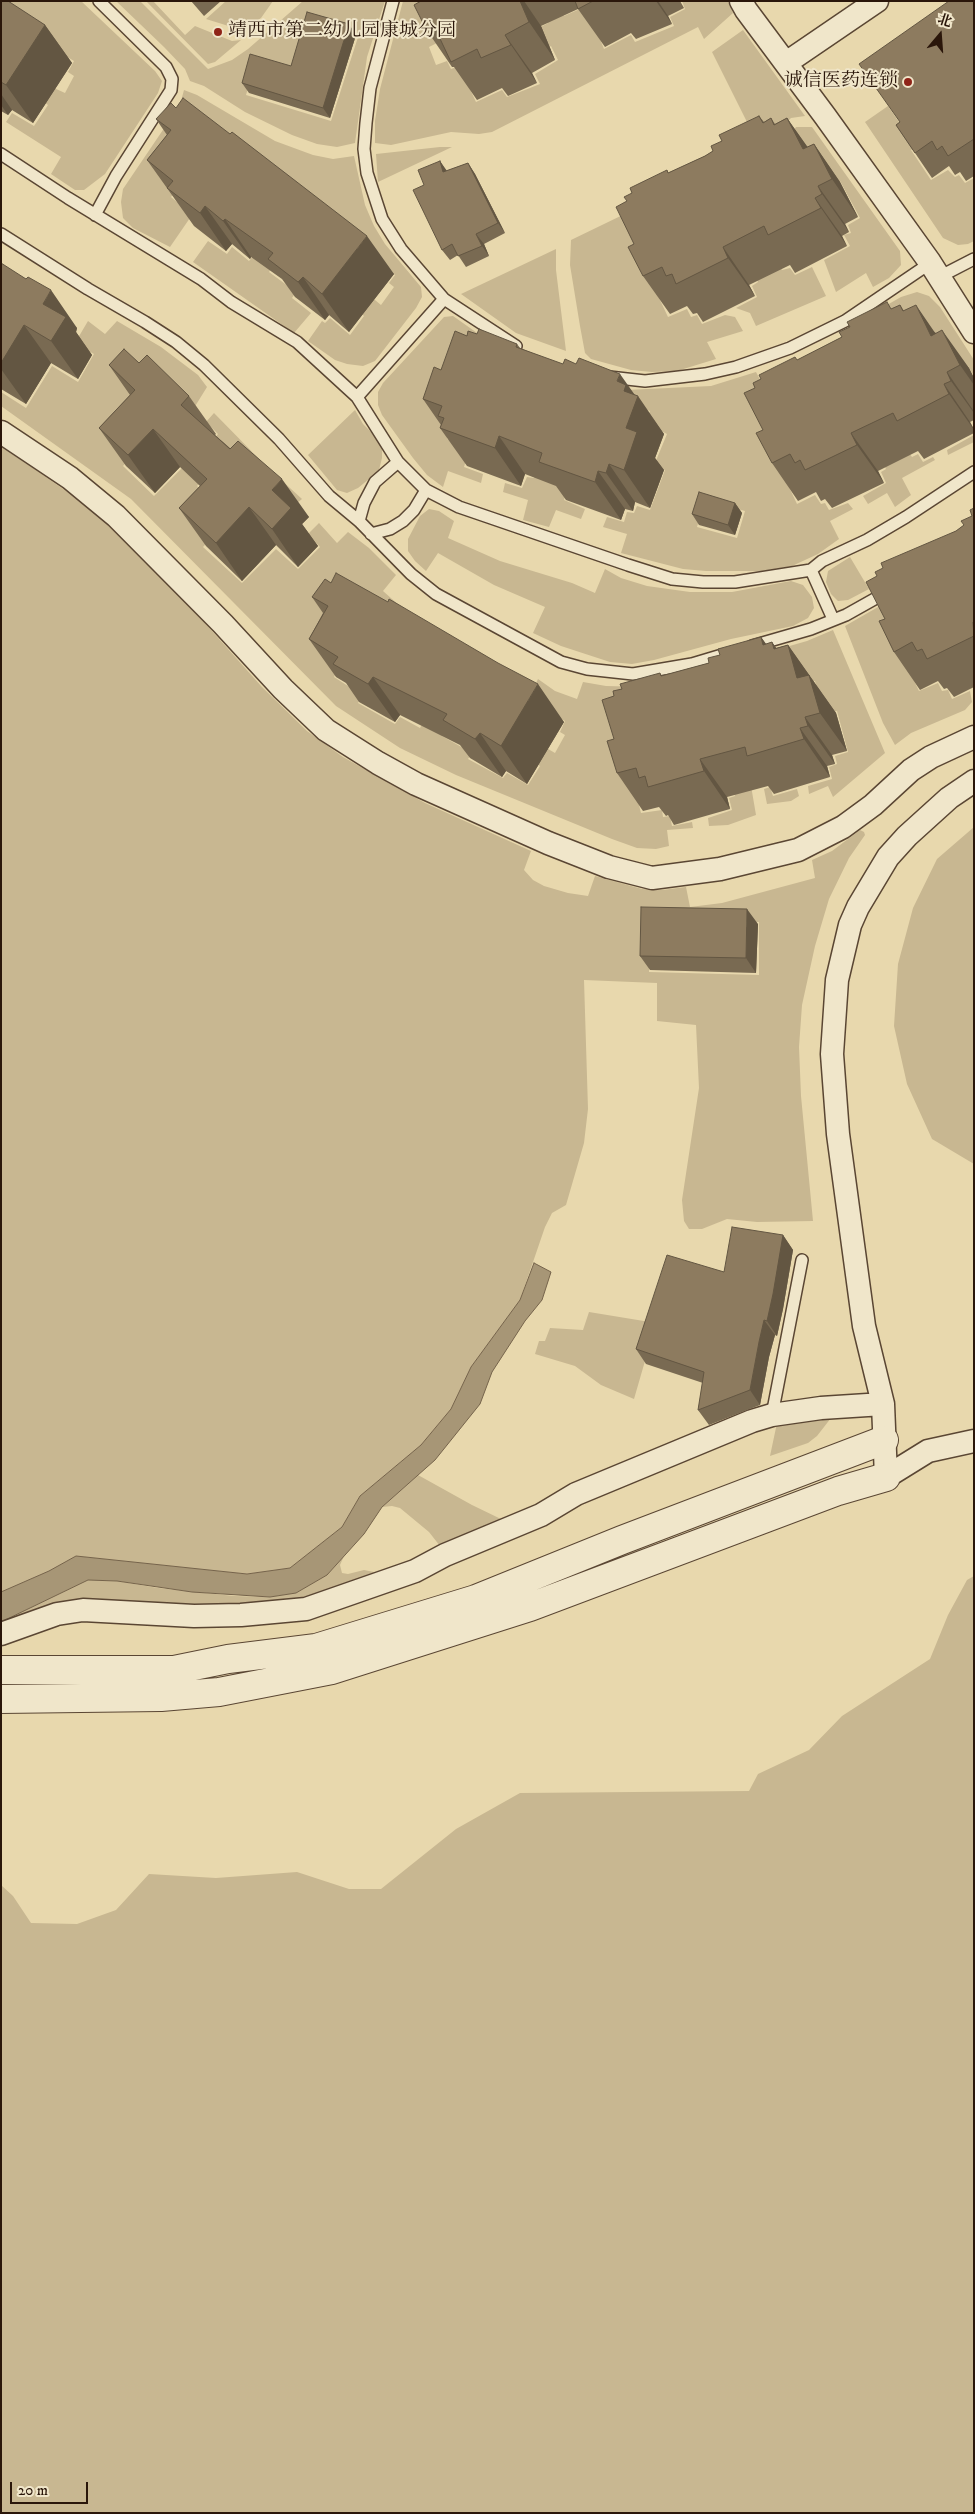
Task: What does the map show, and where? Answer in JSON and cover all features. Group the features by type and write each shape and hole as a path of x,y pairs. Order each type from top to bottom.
{"street":[{"path":"741,1 934,269 974,332"},
{"path":"786,63 877,1"},
{"path":"1,432 70,478 116,516 326,730 378,763 416,784 548,844 609,868 652,878 720,869 798,850 843,827 873,804 911,770 931,757 974,737"},
{"path":"886,1477 883,1404 864,1326 834,1095 832,1054 837,980 850,925 858,907 888,857 926,817 974,781"},
{"path":"1,1634 57,1614 83,1610 194,1616 241,1615 306,1609 416,1571 445,1555 540,1515 576,1494 752,1421 772,1415 883,1404"},
{"path":"1,1670 174,1670 228,1659 316,1648 476,1599 622,1540 884,1440"},
{"path":"1,1699 161,1697 219,1692 332,1670 520,1610 838,1491 886,1477 928,1451 974,1441"}],"lane":[{"path":"95,214 116,176 171,90 172,79 166,67 99,1"},
{"path":"394,1 370,88 364,149 367,173 382,220 401,249 444,299 529,354"},
{"path":"1,154 201,279 231,302 297,342 357,397 398,462 426,490 459,507 482,516 672,579 703,582 735,582 811,570 822,561 906,517 974,472"},
{"path":"1,234 176,342 223,382 279,439 329,496 359,521 411,574 436,594 561,662 604,672 633,674 692,664 810,629 897,587"},
{"path":"599,375 645,381 674,379 736,367 790,348 845,321 923,268 958,269 974,258"},
{"path":"357,397 444,299"},
{"path":"359,521 364,503 376,482 398,462"},
{"path":"371,534 390,529 403,522 414,510 426,490"},
{"path":"811,570 833,619"},
{"path":"772,1415 802,1260"}],"shaded area":[{"path":"1,1 81,1 155,71 162,81 158,93 105,174 84,190 75,190 51,174 61,157 6,122 12,113 34,126 48,105 41,100 43,83 65,93 74,76 68,72 74,61 32,36"},
{"path":"116,1 140,1 208,69 232,60 248,49 303,1 385,1 367,57 355,143 337,147 317,144 292,135 245,112 204,86 190,81 185,69","holes":["313,20 359,34 331,121 246,95 256,61 296,73"]},
{"path":"146,1 153,1 185,35 195,26 232,41 241,40 215,62 208,64"},
{"path":"226,1 273,1 261,18 249,26 235,28 206,19"},
{"path":"403,1 476,1 451,36 429,47 436,65 447,61 451,69 477,60 469,87 476,102 502,90 507,97 540,84 535,74 558,60 551,46 541,50 519,39 548,23 544,13 560,6 564,16 598,1 596,29 604,49 631,35 635,42 674,26 670,17 685,9 682,1 728,1 733,13 704,39 698,27 492,132 479,134 451,132 391,145 375,143 375,121 380,89"},
{"path":"743,30 805,116 791,118 784,125 752,132 712,52"},
{"path":"184,90 197,95 275,141 313,155 333,159 354,156 365,205 374,226 385,244 421,287 422,297 416,308 375,361 363,366 347,364 335,360 308,341 322,321 325,323 330,318 350,335 364,316 357,309 363,290 381,305 394,287 389,283 395,275 358,245 185,180 171,197 192,215 170,247 133,228 123,218 121,202 123,189 171,118 181,101"},
{"path":"888,106 916,147 911,150 931,180 948,170 955,177 959,175 965,183 974,178 974,241 958,245 943,238 865,122"},
{"path":"796,127 812,127 900,251 901,265 889,278 873,287 866,273 836,292 824,260 850,246 844,235 851,233 848,225 860,218 840,181 652,283 668,317 687,309 691,317 697,315 702,324 725,315 735,317 743,331 707,342 716,359 677,371 652,372 631,370 591,359 585,353 580,326 570,265 571,240 792,133"},
{"path":"452,147 378,182 376,154"},
{"path":"208,241 227,254 232,247 249,261 264,243 280,254 269,272 296,292 292,298 311,313 294,333 193,262"},
{"path":"556,249 556,270 566,351 516,333 461,294"},
{"path":"777,260 782,270 790,268 795,275 812,267 826,296 756,326 750,313 736,308 757,297 752,286 758,282 753,272"},
{"path":"917,292 929,296 940,307 974,360 974,376 968,366 781,470 797,504 815,495 821,504 825,503 829,510 848,503 853,509 830,521 839,539 818,554 792,566 762,571 706,571 683,569 621,553 627,534 603,527 607,517 624,522 627,512 634,513 637,506 650,510 665,470 640,461 655,463 667,434 654,427 647,418 650,411 604,394 460,404 447,439 464,445 467,457 464,467 483,474 481,483 448,471 443,487 427,475 413,458 382,415 378,405 378,392 383,383 444,317 453,316 480,335 626,390 711,386 756,372 765,389 817,369 873,313 901,297","holes":["705,500 745,511 737,538 697,527"]},
{"path":"88,321 105,334 117,321 161,347 198,375 207,387 194,408 158,427 123,466 154,496 188,462 205,477 197,486 218,505 237,509 203,547 242,583 276,549 298,569 320,547 308,534 319,523 337,543 348,532 369,548 396,575 383,591 401,607 344,658 334,677 362,695 358,703 395,724 400,717 420,728 431,708 454,717 442,736 472,753 468,759 503,778 507,773 528,785 540,766 532,761 536,742 555,753 565,735 560,732 565,721 528,700 538,679 555,691 577,699 583,682 606,686 646,687 807,641 833,630 885,753 833,797 828,786 809,794 808,786 832,779 829,767 837,764 835,756 848,752 837,711 811,718 824,712 815,681 802,684 632,777 641,813 662,810 663,817 670,816 672,826 692,822 693,828 667,830 669,846 656,849 637,848 612,839 456,775 400,748 336,706 131,499 1,406 1,392 26,408 52,366 78,382 94,354 75,343"},
{"path":"355,410 363,424 377,438 382,448 382,458 379,470 358,488 347,493 337,490 308,455"},
{"path":"214,413 267,467 302,499 297,503 211,443 218,434 206,422"},
{"path":"974,435 974,442 948,455 947,450"},
{"path":"1,446 79,500 106,523 203,621 262,687 307,731 343,757 425,803 531,851 524,870 533,880 544,886 568,893 588,896 595,876 642,889 662,890 686,887 690,907 722,903 815,878 812,860 832,851 860,830 864,832 865,835 849,858 829,899 815,946 802,1005 799,1047 801,1096 813,1221 757,1222 727,1219 702,1229 689,1229 684,1221 682,1200 699,1088 696,1025 657,1021 657,983 584,980 588,1109 584,1143 566,1205 552,1213 545,1227 520,1300 471,1367 451,1409 421,1445 360,1496 342,1527 290,1568 247,1574 76,1556 50,1571 1,1592","holes":["650,920 759,922 759,975 649,972"]},
{"path":"905,447 912,457 918,454 923,462 933,457 935,460 902,478 911,495 895,507 887,493 868,504 863,496 886,483 881,472 886,469 881,459"},
{"path":"537,469 566,493 564,500 585,509 581,519 556,510 549,527 523,520 528,500 503,492 505,483 522,488 527,477 534,478"},
{"path":"429,509 439,511 454,521 448,538 500,561 572,583 595,593 605,569 621,578 647,586 690,592 732,592 791,581 803,585 812,597 814,608 808,618 793,626 731,639 654,660 632,664 610,662 561,646 533,633 545,607 494,585 438,553 426,571 408,551 408,539 420,516"},
{"path":"850,557 869,589 848,600 838,601 831,594 826,582 828,571"},
{"path":"892,599 903,658 919,691 938,683 942,691 948,690 952,699 970,691 972,702 965,710 911,733 895,745 883,723 845,626"},
{"path":"750,780 756,815 728,825 709,826 708,818 732,810 729,798 735,796 732,785"},
{"path":"770,787 773,796 797,789 799,796 791,801 767,804 764,789"},
{"path":"974,827 974,1164 932,1139 907,1084 894,1026 898,964 913,908 937,859"},
{"path":"534,1263 551,1272 542,1300 525,1321 492,1372 480,1404 435,1460 382,1507 364,1534 327,1575 296,1593 270,1597 192,1592 117,1581 88,1580 1,1622 1,1592 49,1571 76,1556 247,1574 290,1568 342,1527 360,1496 421,1445 451,1409 471,1367 520,1300"},
{"path":"589,1312 656,1323 634,1399 601,1385 575,1366 535,1354 539,1341 545,1341 550,1328 583,1330"},
{"path":"831,1418 817,1436 808,1443 770,1456 777,1423"},
{"path":"418,1475 503,1520 488,1524 440,1546 429,1532 400,1508 392,1506 382,1507"},
{"path":"344,1556 340,1565 342,1573 348,1574 364,1570 379,1573 292,1602 1,1622 88,1580 117,1581 158,1588 234,1596 270,1597 296,1593 327,1575"},
{"path":"974,1576 974,2513 1,2513 1,1885 13,1896 31,1923 77,1924 116,1910 149,1874 216,1878 297,1872 349,1889 381,1889 456,1829 520,1793 749,1791 758,1774 809,1750 842,1716 930,1659 948,1615 967,1580"}],"building":[{"path":"1,1 8,1 45,25 6,85 1,82"},
{"path":"421,1 520,1 529,22 505,35 511,45 481,58 477,49 451,62 434,26 426,29 414,5"},
{"path":"575,1 593,1 578,9"},
{"path":"949,1 974,1 974,139 948,156 942,146 937,150 932,141 915,153 896,125 900,122 859,64"},
{"path":"307,12 349,24 323,108 242,83 250,54 291,66"},
{"path":"183,98 230,134 232,132 367,236 322,294 303,277 298,282 268,259 273,253 225,219 223,221 205,206 200,213 167,188 173,181 147,160 171,130 156,119 171,103 176,108"},
{"path":"759,116 763,123 771,118 774,125 787,118 803,149 814,144 832,179 818,186 822,194 815,198 821,208 768,235 764,226 723,247 728,258 676,284 672,274 666,276 662,267 643,276 628,247 634,244 616,207 627,201 624,197 632,193 630,188 667,170 668,173 705,156 713,151 711,146 722,141 719,135"},
{"path":"440,161 443,172 468,163 498,223 476,234 482,246 458,256 452,244 442,250 413,190 424,185 418,170"},
{"path":"1,263 26,279 28,277 51,290 43,304 66,317 51,341 24,325 1,363"},
{"path":"887,302 891,309 900,305 903,311 916,305 931,336 942,330 960,365 947,372 951,381 944,384 949,394 897,421 893,413 851,433 857,445 805,470 800,460 795,463 790,454 772,463 756,433 763,430 744,393 755,388 753,383 761,379 759,375 795,357 797,360 842,337 839,332 850,327 847,322"},
{"path":"479,329 517,344 516,347 563,364 565,359 576,364 579,358 620,374 617,381 626,385 624,391 638,396 626,428 637,432 624,470 609,464 606,473 598,471 595,482 539,462 542,453 499,436 495,448 440,428 444,418 438,416 442,406 423,399 434,367 441,370 455,331 467,336 468,331 477,334"},
{"path":"124,349 139,363 147,355 189,396 181,405 230,449 238,441 282,479 272,490 291,508 272,529 249,507 216,543 179,508 207,479 153,429 128,455 99,428 135,390 109,365"},
{"path":"699,492 735,503 728,525 692,514"},
{"path":"974,508 974,636 927,659 922,649 917,651 912,642 894,652 879,621 885,619 866,582 877,576 875,572 883,568 881,563 956,531 964,525 961,521 972,516 970,510"},
{"path":"336,573 388,602 389,599 498,663 538,684 501,746 480,733 475,739 443,720 447,714 373,677 368,684 333,664 338,657 309,639 328,606 312,597 325,579 331,583"},
{"path":"761,637 763,645 772,642 774,649 788,645 797,678 809,675 820,713 805,717 808,726 800,728 804,739 747,756 745,747 700,759 704,771 648,787 645,776 639,778 636,768 617,773 607,741 614,739 602,700 614,696 613,691 622,689 620,684 660,673 661,676 709,663 708,658 720,655 718,649"},
{"path":"641,907 747,909 746,958 640,956"},
{"path":"732,1227 783,1235 773,1294 767,1321 764,1320 750,1390 698,1410 704,1372 636,1349 667,1255 724,1272"}],"place":[{"name":"靖西市第二幼儿园康城分园","path":"218,32"},
{"name":"诚信医药连锁","path":"908,82"}]}
